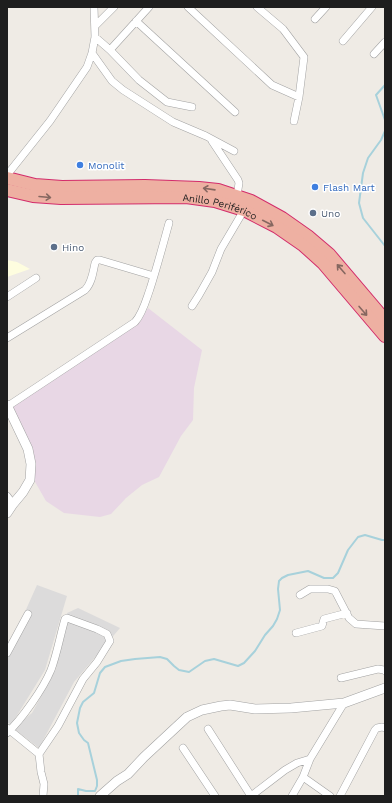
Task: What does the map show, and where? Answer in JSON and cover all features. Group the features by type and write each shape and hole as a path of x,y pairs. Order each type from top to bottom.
{"highway":[{"name":"Anillo Periférico","path":"7,176 35,185 62,187 145,186 200,188 218,190 251,201 282,218 310,237 329,254 385,320"},
{"name":"Anillo Periférico","path":"7,190 33,196 61,198 186,197 215,201 244,210 277,227 303,245 323,264 385,336"}],"street":[{"path":"7,176 50,121 87,67 92,53 95,37 94,7"},
{"path":"95,26 114,7"},
{"path":"110,50 149,7"},
{"path":"188,7 272,85 299,97"},
{"path":"257,7 283,29 304,57 299,97 294,121"},
{"path":"315,19 326,7"},
{"path":"343,41 372,7"},
{"path":"136,21 235,112"},
{"path":"95,37 139,80 167,102 192,107"},
{"path":"374,54 385,42"},
{"path":"92,53 112,81 118,86 173,122 206,136 234,151"},
{"path":"211,139 238,180 237,196"},
{"path":"192,306 212,272 221,249 244,210"},
{"path":"7,513 10,500 23,492 30,480 31,464 28,449 7,405 135,322 140,317 154,276 169,223"},
{"path":"7,338 85,290 90,283 97,260 154,276"},
{"path":"7,298 36,278"},
{"path":"300,595 310,589 328,589 335,591 349,618 356,624 385,626"},
{"path":"296,632 322,626 324,619 347,613"},
{"path":"7,653 28,614"},
{"path":"40,754 8,730 23,716 51,670 65,619 67,618 107,634 110,641 97,662 82,679 58,726 40,754 44,796"},
{"path":"341,678 378,669 385,671"},
{"path":"100,796 117,781 128,774 149,752 187,717 202,710 230,705 255,709 291,708 344,703 385,688"},
{"path":"292,796 310,759 344,703"},
{"path":"340,796 375,730 382,727 385,728"},
{"path":"208,729 251,796 285,770 297,763 310,759"},
{"path":"183,748 215,796"},
{"path":"302,777 330,796"}],"shaded area":[{"path":"7,260 17,262 30,269 7,277"},
{"path":"148,308 202,350 194,388 193,420 181,436 159,477 142,485 126,498 111,514 100,517 64,513 46,501 34,480 13,407 139,323"},
{"path":"37,585 67,596 45,670 11,725 7,722 7,652"},
{"path":"78,608 120,628 74,682 39,748 13,728 32,713 56,669 67,613"}],"waterway":[{"path":"385,85 376,95 385,120"},
{"path":"385,131 381,140 368,158 363,173 359,203 363,218 385,246"},
{"path":"78,796 78,789 95,791 97,786 97,780 88,743 79,733 77,723 80,708 83,702 94,693 100,673 105,667 121,661 160,657 167,659 179,670 189,672 205,661 214,659 238,666 244,663 255,651 277,619 280,610 278,589 279,581 282,578 288,575 308,571 324,578 333,578 338,573 348,550 358,537 365,535 385,540"}],"place":[{"name":"Monolit","path":"80,165"},
{"name":"Flash Mart","path":"315,187"},
{"name":"Uno","path":"313,213"},
{"name":"Hino","path":"54,247"}]}
